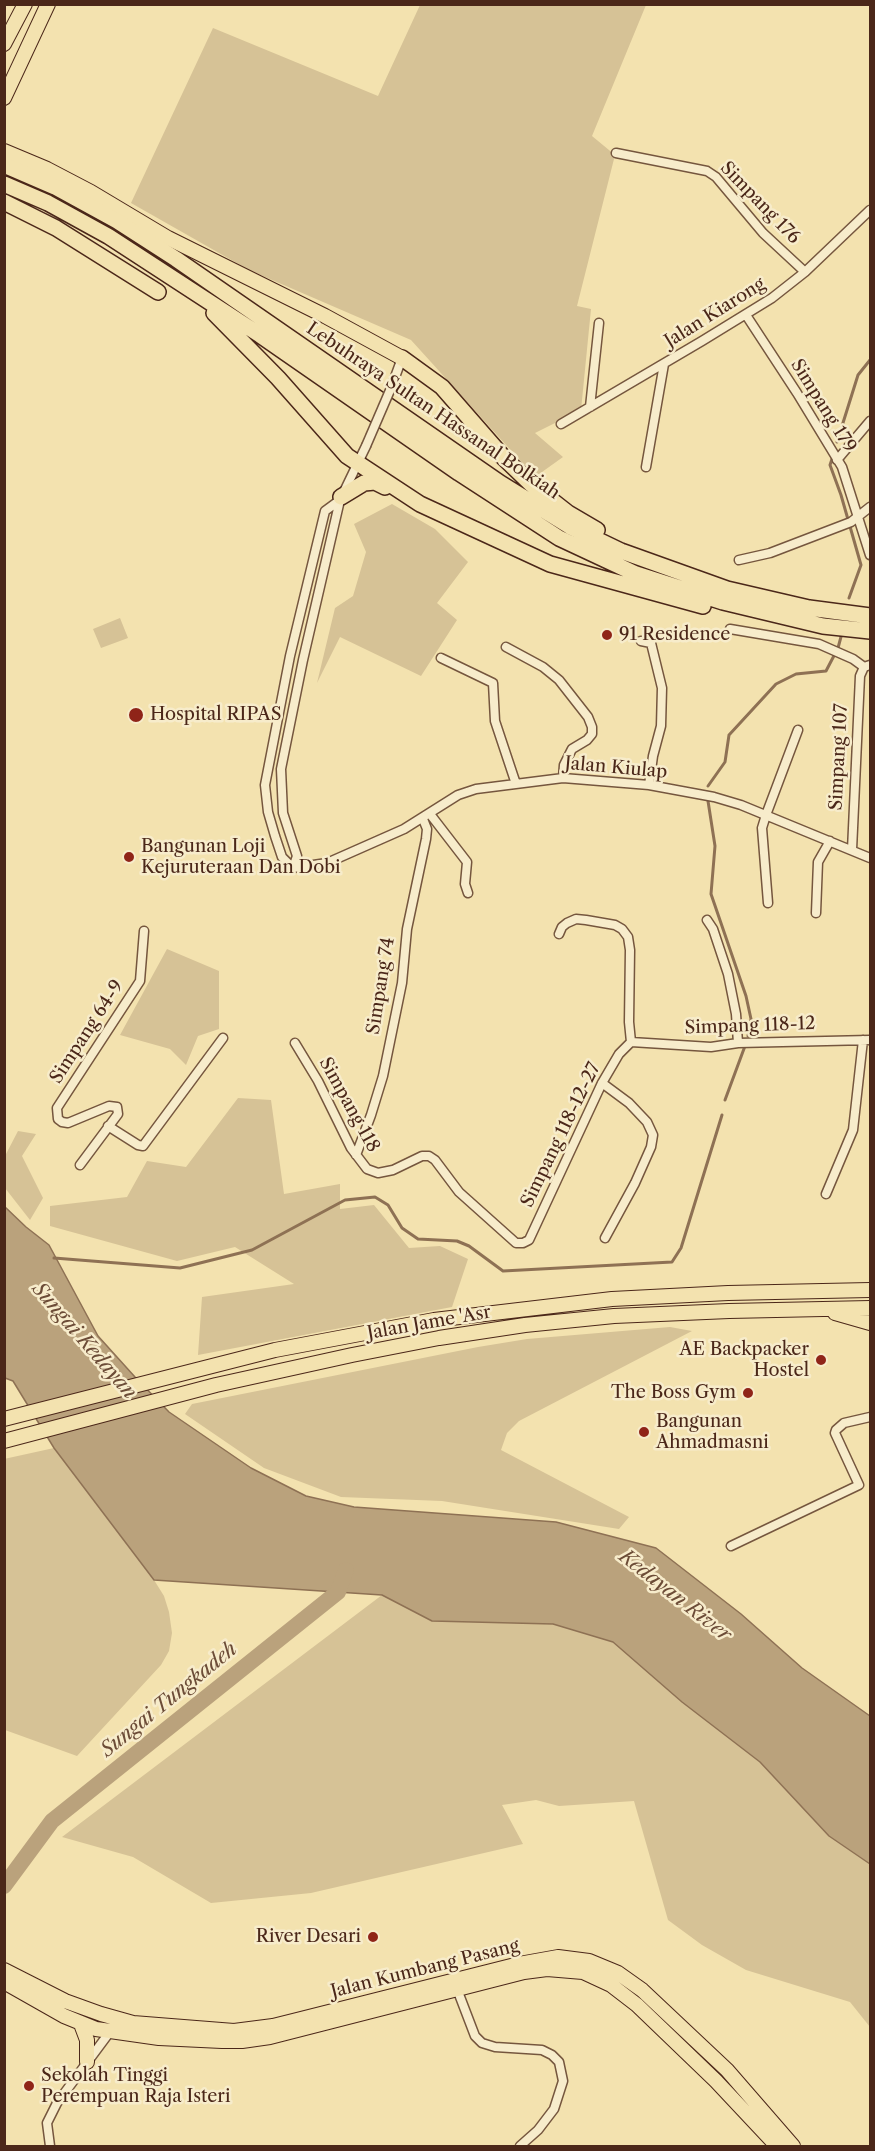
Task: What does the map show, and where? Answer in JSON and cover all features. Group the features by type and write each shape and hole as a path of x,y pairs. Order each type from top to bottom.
{"highway":[{"name":"Lebuhraya Sultan Hassanal Bolkiah","path":"4,165 55,187 117,221 536,506 571,527 621,551 684,575 770,600 870,616"},
{"name":"Lebuhraya Sultan Hassanal Bolkiah","path":"4,184 48,203 166,273 260,334 488,492 559,538 636,574 723,602 823,626 870,631"},
{"path":"4,202 35,217 158,292"},
{"path":"186,287 256,355 347,456 420,504"},
{"path":"402,358 442,387 504,458 531,484 568,513 602,534 684,575"},
{"path":"341,498 358,486 375,482 524,553 568,570 728,611 774,615"}],"main road":[{"path":"4,44 25,4"},
{"path":"4,98 48,4"},
{"path":"4,151 82,187 168,238 325,316 402,358"},
{"name":"Jalan Jame 'Asr","path":"6,1419 202,1367 348,1335 522,1308 670,1295 870,1290"},
{"name":"Jalan Jame 'Asr","path":"4,1441 216,1386 352,1355 525,1325 661,1314 870,1308"},
{"path":"818,1309 870,1323"},
{"name":"Jalan Kumbang Pasang","path":"4,1970 65,2001 133,2023 234,2031 256,2029 297,2020 519,1964 550,1958 589,1961 618,1973 642,1990 727,2070 752,2096 769,2121 793,2146"},
{"name":"Jalan Kumbang Pasang","path":"4,1982 81,2024 110,2032 159,2038 242,2041 300,2030 524,1972 547,1969 583,1972 624,1994 650,2016 723,2088 777,2146"},
{"path":"81,2024 87,2040 87,2062"}],"street":[{"name":"Simpang 176","path":"616,153 707,171 716,177 763,233 805,272"},
{"name":"Jalan Kiarong","path":"561,424 746,315 805,272 870,210"},
{"name":"Simpang 179","path":"746,315 837,460 850,489 870,555"},
{"path":"590,407 599,323"},
{"path":"341,498 325,512 290,656 265,784 268,812 282,857 293,868 297,856 283,813 281,769 294,700 341,498 366,446 402,358"},
{"path":"646,467 664,364"},
{"path":"837,460 870,421"},
{"path":"739,561 770,553 858,518 870,507"},
{"name":"Simpang 107","path":"730,629 819,645 867,666 860,676 852,850"},
{"path":"641,641 651,643 662,688 661,726 653,756 649,786"},
{"path":"506,647 543,667 559,680 588,717 592,734 572,749 564,765 562,778"},
{"path":"441,658 493,682 495,721 516,784"},
{"path":"768,903 762,828 798,730"},
{"name":"Jalan Kiulap","path":"293,868 327,863 426,816 458,795 476,789 562,778 649,786 714,797 766,815 870,858"},
{"path":"426,816 467,862 465,884 468,892"},
{"name":"Simpang 74","path":"356,1155 383,1076 402,983 407,930 426,839 426,816"},
{"path":"816,913 818,862 830,841"},
{"path":"559,934 562,927 576,919 615,925 622,929 628,937 631,1042"},
{"path":"707,920 713,929 728,974 736,1014 738,1043"},
{"name":"Simpang 64-9","path":"108,1126 119,1110 114,1105 68,1123 62,1122 57,1114 57,1108 140,981 144,931"},
{"path":"80,1165 108,1126 143,1146 223,1038"},
{"path":"826,1194 853,1130 867,1040"},
{"name":"Simpang 118-12","path":"631,1042 711,1047 738,1043 867,1040"},
{"name":"Simpang 118-12-27","path":"523,1243 529,1240 602,1083 619,1054 631,1042"},
{"name":"Simpang 118","path":"295,1043 318,1081 356,1155 367,1169 378,1173 393,1170 422,1156 429,1156 435,1160 459,1192 516,1243 523,1243"},
{"path":"602,1083 629,1104 647,1122 653,1135 651,1147 635,1183 605,1238"},
{"path":"732,1546 859,1485 835,1433 837,1427 844,1423 870,1417"},
{"path":"457,1989 475,2036 482,2043 495,2047 542,2050 559,2062 563,2081 554,2109 538,2130 520,2146"},
{"path":"50,2146 47,2123 57,2103 120,2019"}],"shaded area":[{"path":"420,5 646,5 592,136 615,155 577,306 591,309 581,410 535,433 563,457 535,477 411,340 249,270 131,203 213,28 378,96"},
{"path":"392,504 435,529 468,562 437,603 457,620 421,676 340,637 317,683 335,608 353,596 366,552 354,524"},
{"path":"120,618 128,638 101,648 93,629"},
{"path":"167,949 219,971 219,1029 198,1036 186,1065 170,1049 120,1035"},
{"path":"238,1098 271,1100 284,1194 340,1184 340,1209 374,1205 409,1248 440,1246 468,1259 452,1307 198,1355 202,1297 294,1284 235,1247 177,1261 50,1226 50,1206 127,1197 147,1161 186,1167"},
{"path":"18,1131 36,1134 22,1156 43,1198 30,1220 5,1188 5,1156"},
{"path":"670,1327 692,1331 519,1421 507,1433 501,1450 629,1517 619,1529 442,1501 341,1497 264,1468 185,1414 192,1404 478,1347 527,1339"},
{"path":"54,1448 154,1580 164,1596 172,1633 169,1651 161,1665 77,1756 5,1730 4,1459"},
{"path":"382,1595 432,1621 553,1624 613,1642 682,1702 760,1762 829,1836 870,1864 870,2027 850,2002 746,1970 702,1945 668,1920 634,1801 559,1806 536,1800 502,1805 523,1844 311,1893 211,1903 133,1857 62,1837"}],"water":[{"path":"4,1206 49,1245 98,1336 135,1377 169,1412 251,1468 306,1496 354,1507 556,1522 656,1548 741,1614 802,1668 870,1716 870,1864 829,1836 760,1762 682,1702 613,1642 553,1624 432,1621 382,1595 154,1580 54,1448 13,1381 5,1378"}],"waterway":[{"path":"837,442 858,375 870,360"},
{"path":"832,459 830,465 861,565 849,598"},
{"path":"708,786 725,762 729,735 776,684 796,674 826,671 838,648 842,633"},
{"path":"708,801 715,846 711,894 746,996 751,1019 748,1036"},
{"path":"725,1100 745,1046"},
{"path":"54,1258 180,1268 252,1250 345,1200 375,1197 388,1205 402,1228 418,1239 457,1241 469,1246 503,1271 672,1262 681,1248 722,1115"},
{"name":"Sungai Tungkadeh","path":"4,1886 52,1821 338,1592 346,1570"}],"place":[{"name":"91 Residence","path":"607,635"},
{"name":"Hospital RIPAS","path":"136,715"},
{"name":"Bangunan Loji Kejuruteraan Dan Dobi","path":"129,857"},
{"name":"AE Backpacker Hostel","path":"821,1360"},
{"name":"The Boss Gym","path":"748,1393"},
{"name":"Bangunan Ahmadmasni","path":"644,1432"},
{"name":"River Desari","path":"373,1937"},
{"name":"Sekolah Tinggi Perempuan Raja Isteri","path":"29,2086"}],"water label":[{"name":"Sungai Kedayan","path":"84,1341"},
{"name":"Kedayan River","path":"675,1596"}]}
